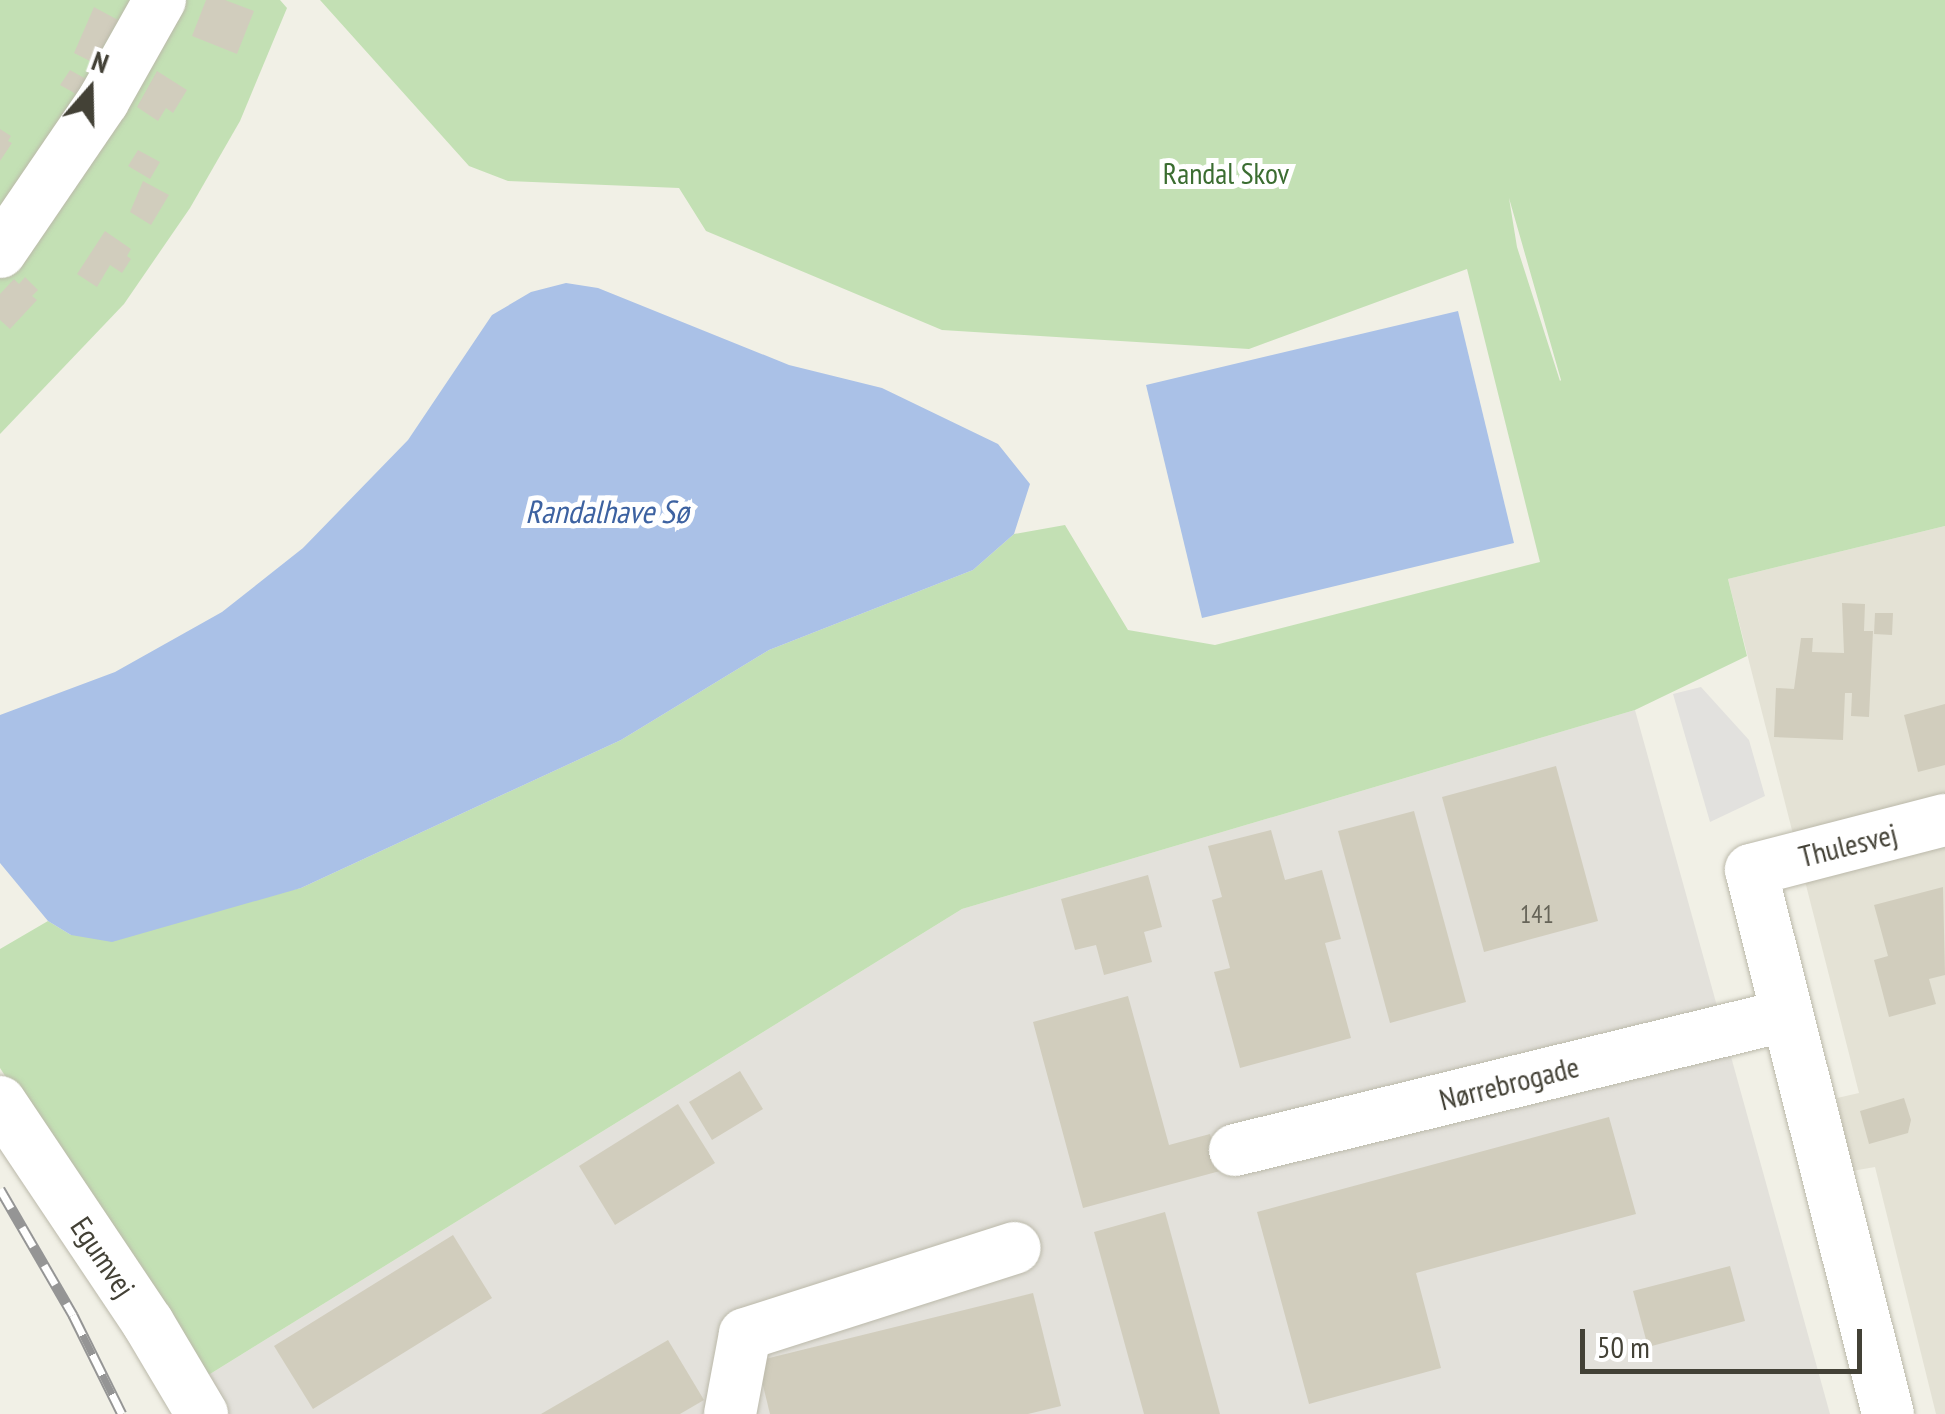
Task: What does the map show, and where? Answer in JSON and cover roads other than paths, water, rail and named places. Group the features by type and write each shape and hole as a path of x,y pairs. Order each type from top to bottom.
{"street":[{"path":"0,252 102,101 160,0"},
{"name":"Thulesvej","path":"1784,1016 1752,870 1945,820"},
{"path":"1784,1016 1888,1414"},
{"name":"Nørrebrogade","path":"1234,1150 1784,1016"},
{"name":"Egumvej","path":"0,1102 202,1414"},
{"path":"730,1414 745,1334 1015,1248"}],"water":[{"name":"Randalhave Sø","path":"566,283 598,288 789,365 882,388 998,444 1030,484 1014,534 973,570 769,650 621,740 301,888 112,942 71,935 48,921 0,863 0,715 115,672 222,612 303,548 408,440 492,315 531,292"},
{"path":"1458,311 1514,543 1202,618 1146,385"}],"railway":[{"path":"0,1189 73,1315 122,1414"}],"park label":[{"name":"Randal Skov","path":"1226,173"}]}
